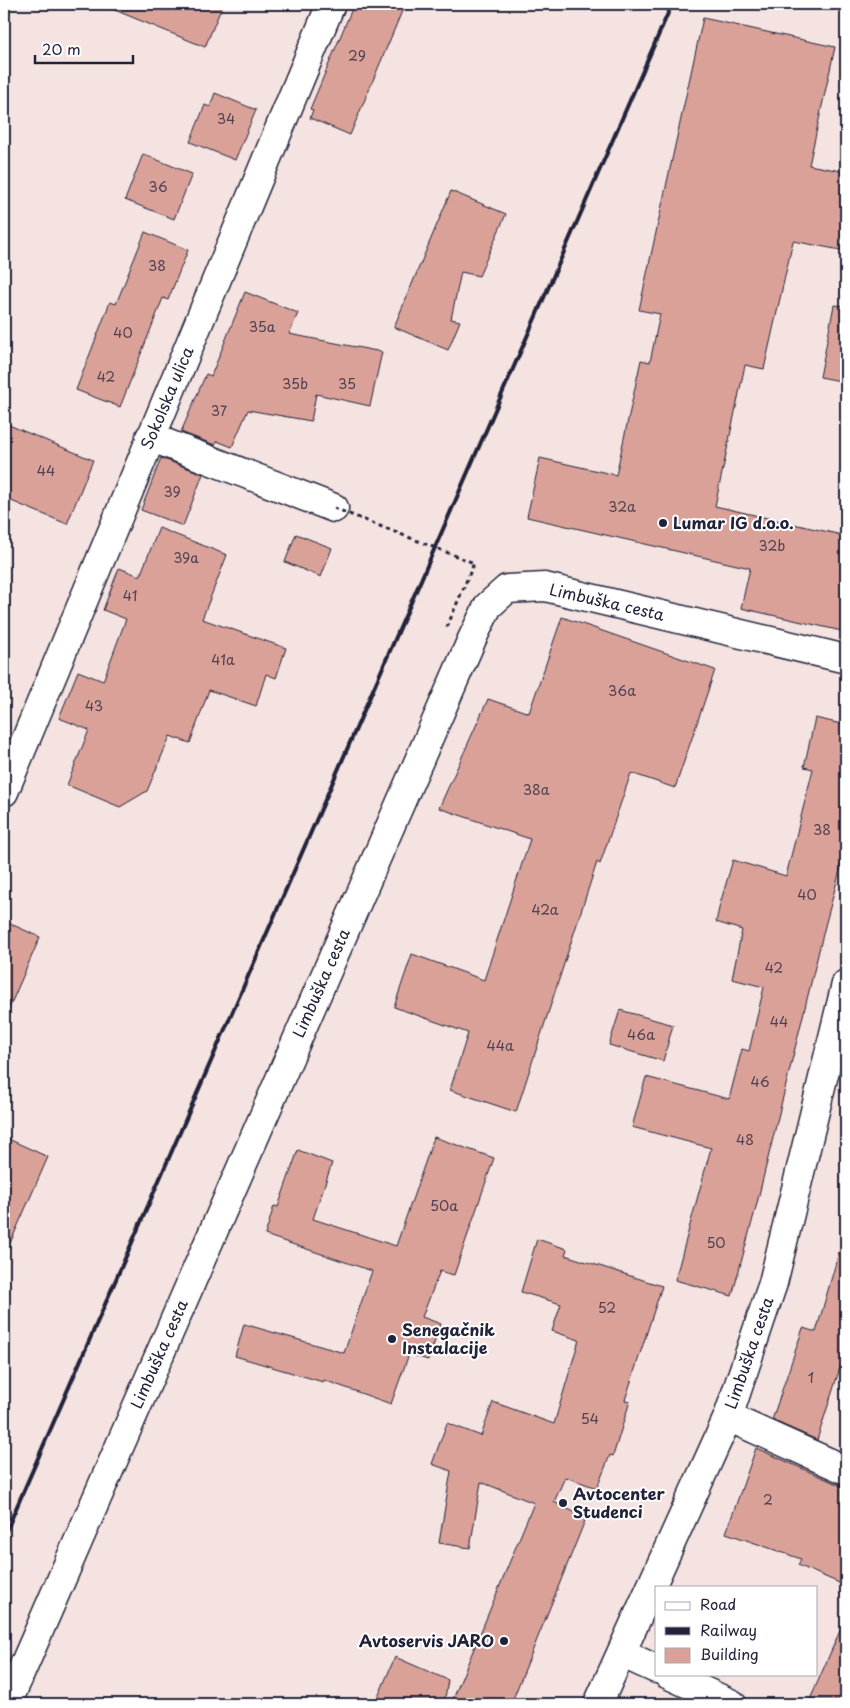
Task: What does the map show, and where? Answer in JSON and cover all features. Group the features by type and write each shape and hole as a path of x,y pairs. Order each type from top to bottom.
{"street":[{"name":"Sokolska ulica","path":"4,792 160,441 331,4"},
{"name":"Sokolska ulica","path":"160,441 334,508"},
{"name":"Limbuška cesta","path":"7,1704 424,748 488,606 507,589 545,587 846,659"},
{"name":"Limbuška cesta","path":"598,1704 728,1417 773,1284 846,984"},
{"path":"728,1417 846,1470"},
{"path":"622,1654 655,1669"},
{"path":"671,1676 732,1704"}],"path":[{"path":"334,508 474,563 447,627"}],"building":[{"path":"100,4 223,4 205,47"},
{"path":"354,4 405,4 350,135 310,118 313,110 310,109"},
{"path":"703,18 835,47 809,165 846,172 846,251 793,241 764,369 745,365 715,506 846,536 846,632 741,608 750,568 527,517 540,458 616,475 641,360 650,362 660,314 639,310"},
{"path":"215,93 256,110 235,160 190,142 205,105 210,107"},
{"path":"143,154 192,174 174,219 125,200"},
{"path":"451,191 506,214 479,276 461,272 451,319 460,321 448,350 394,327"},
{"path":"145,232 188,250 168,300 163,298 120,407 76,390 110,302 116,304"},
{"path":"245,292 298,313 289,334 382,352 370,406 316,394 311,421 248,410 232,447 217,441 215,445 181,432 206,374 211,376"},
{"path":"834,305 846,306 846,382 820,377"},
{"path":"4,423 93,460 67,524 4,498"},
{"path":"161,458 203,474 183,526 141,510"},
{"path":"159,528 227,555 202,619 286,648 276,678 266,674 256,706 209,690 190,743 170,736 147,791 120,807 67,785 89,730 59,718 78,671 103,681 126,619 103,610 119,568 140,576"},
{"path":"296,534 332,548 321,577 285,562"},
{"path":"562,617 715,670 675,788 631,773 600,864 597,862 516,1112 450,1090 468,1033 394,1007 412,954 484,980 530,839 439,808 488,699 529,713"},
{"path":"815,718 846,725 846,848 732,1296 675,1280 711,1148 632,1127 646,1077 729,1099 742,1049 749,1051 764,987 732,979 742,930 716,922 720,904 733,860 786,876 813,769 804,767"},
{"path":"4,921 40,937 4,1020"},
{"path":"620,1010 673,1025 663,1061 609,1045"},
{"path":"4,1137 48,1157 4,1257"},
{"path":"434,1137 494,1158 454,1275 440,1271 422,1317 441,1324 428,1360 409,1354 391,1404 324,1380 323,1382 235,1356 244,1324 344,1353 372,1271 265,1235 274,1206 278,1207 298,1150 332,1163 313,1219 396,1246"},
{"path":"537,1239 567,1249 565,1255 662,1286 625,1400 630,1401 613,1456 610,1455 597,1488 565,1477 554,1502 586,1518 511,1704 451,1704 534,1503 481,1482 470,1548 439,1543 451,1471 432,1464 447,1423 481,1436 493,1402 554,1424 579,1340 552,1331 561,1304 521,1292"},
{"path":"839,1252 846,1253 846,1349 817,1440 772,1420 803,1328 816,1332"},
{"path":"756,1448 846,1488 846,1586 798,1565 801,1559 726,1533"},
{"path":"846,1617 846,1704 808,1704"},
{"path":"395,1657 448,1680 444,1704 375,1704"}],"railway":[{"path":"4,1536 672,4"}],"place":[{"name":"Lumar IG d.o.o.","path":"663,523"},
{"name":"Senegačnik Instalacije","path":"392,1339"},
{"name":"Avtocenter Studenci","path":"563,1503"},
{"name":"Avtoservis JARO","path":"504,1641"}]}
